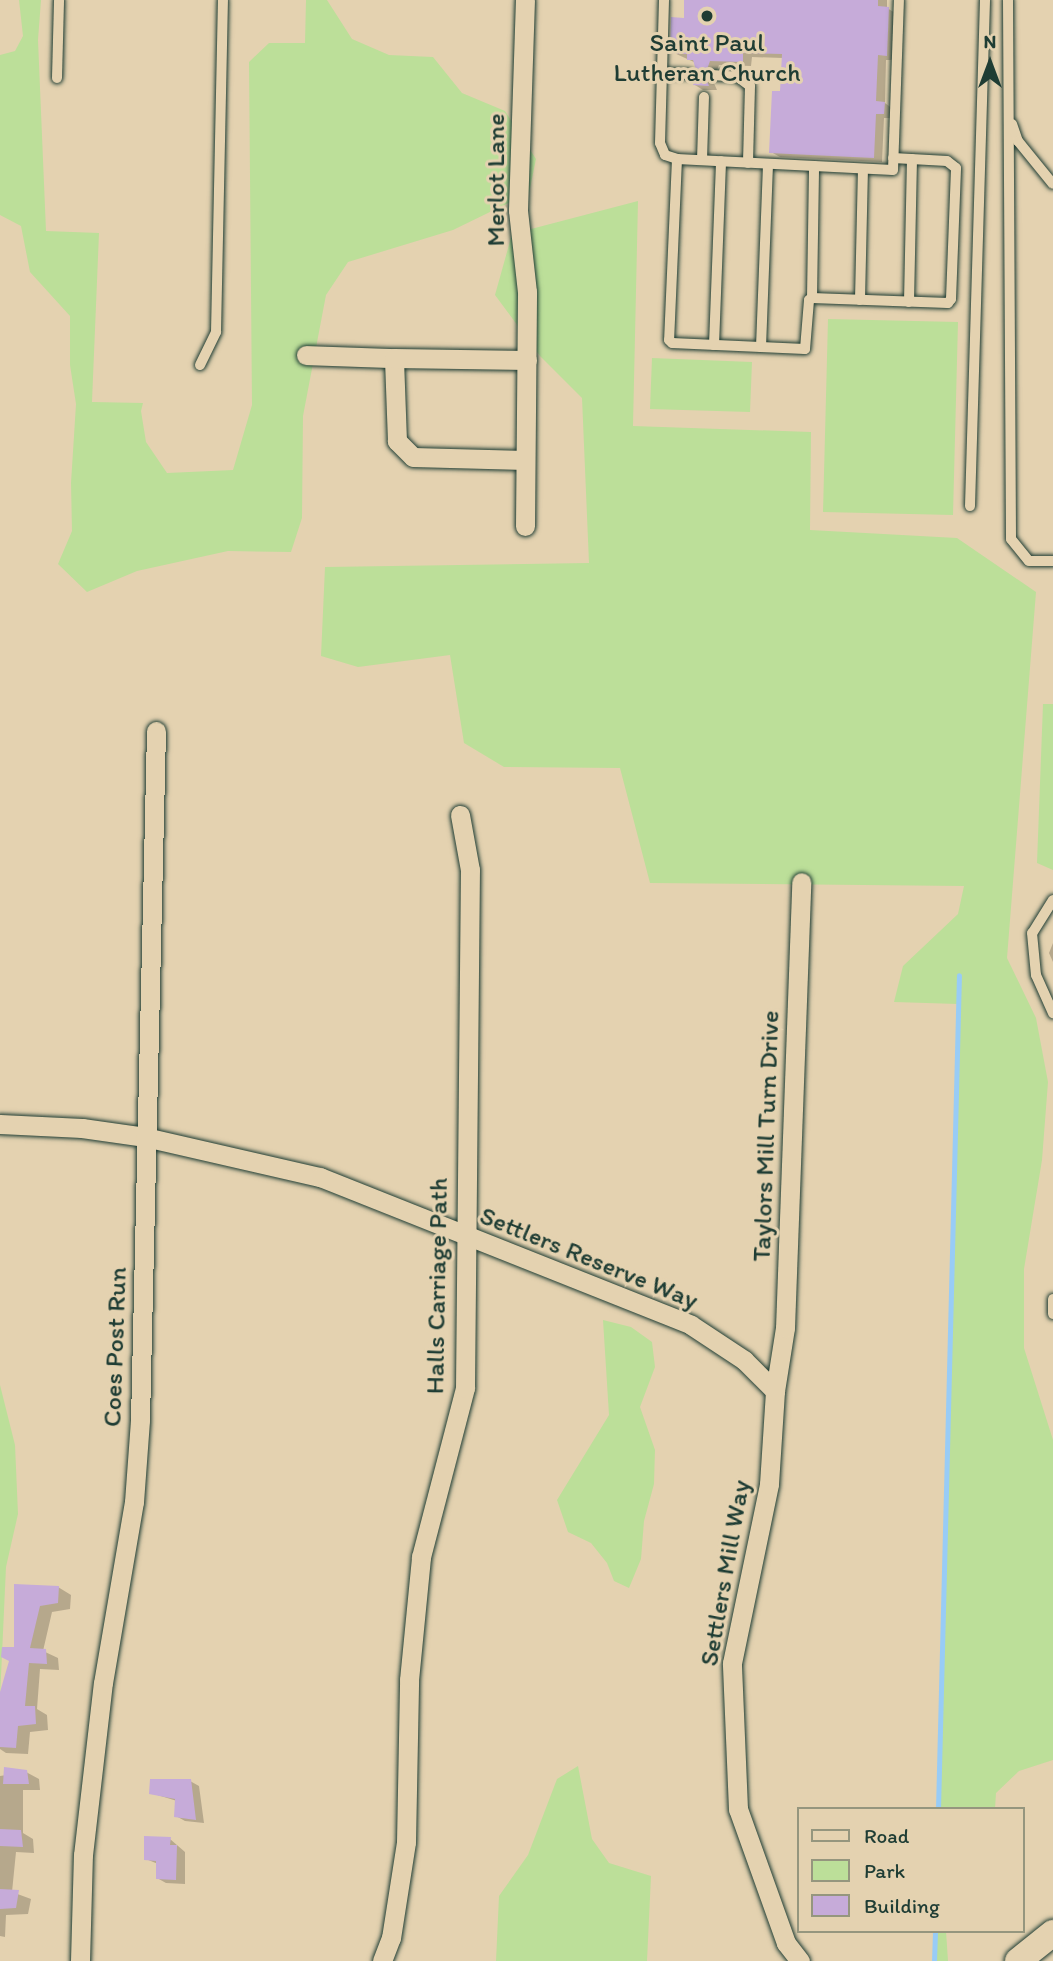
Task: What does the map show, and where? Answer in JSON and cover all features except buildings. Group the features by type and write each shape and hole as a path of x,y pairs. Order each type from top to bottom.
{"main road":[{"path":"1018,1961 1053,1933"}],"street":[{"name":"Merlot Lane","path":"525,0 518,210 527,292 525,526"},
{"path":"306,355 527,360"},
{"path":"394,358 397,441 413,457 525,460"},
{"name":"Coes Post Run","path":"80,1961 83,1854 103,1683 134,1502 140,1420 156,731"},
{"name":"Halls Carriage Path","path":"382,1961 391,1938 406,1842 409,1680 421,1557 466,1388 470,870 460,815"},
{"name":"Taylors Mill Turn Drive","path":"775,1391 785,1328 801,882"},
{"name":"Settlers Reserve Way","path":"0,1124 82,1128 145,1137 320,1177 691,1325 744,1360 775,1391"},
{"name":"Settlers Mill Way","path":"775,1391 769,1483 732,1663 738,1809 786,1943 800,1961"}],"lane":[{"path":"57,78 59,0"},
{"path":"200,365 216,332 223,0"},
{"path":"664,0 660,143 665,155 677,159 893,170 899,0"},
{"path":"970,506 985,0"},
{"path":"1008,0 1011,539 1028,561 1053,561"},
{"path":"662,73 690,74"},
{"path":"712,75 738,77 750,86 748,163"},
{"path":"702,160 704,97"},
{"path":"1009,117 1018,141 1053,184"},
{"path":"812,298 948,303 951,299 958,174 947,161 893,158"},
{"path":"677,159 669,340 672,343 805,349 809,300 812,298 814,166"},
{"path":"909,302 912,159"},
{"path":"714,345 721,161"},
{"path":"761,347 768,164"},
{"path":"860,300 863,169"},
{"path":"1053,900 1032,933 1036,975 1053,1013"},
{"path":"1053,1299 1053,1314"}],"green space":[{"path":"19,0 41,0 38,40 46,231 99,233 92,402 143,403 141,411 146,442 167,473 233,470 252,405 249,62 269,43 305,43 306,0 327,0 352,39 389,55 433,57 462,93 505,111 536,159 529,193 453,230 348,262 326,295 303,416 302,518 291,552 228,551 137,571 87,592 58,564 72,531 71,483 76,404 70,365 70,316 30,272 21,226 0,215 0,55 15,51 23,36"},
{"path":"638,201 633,426 811,432 810,530 957,538 1036,592 1007,958 1036,1018 1048,1082 1042,1160 1024,1269 1024,1348 1053,1440 1053,1760 1019,1771 996,1793 995,1807 938,1807 958,1004 894,1002 903,966 958,914 964,886 650,883 620,768 504,767 464,743 450,655 358,667 321,656 325,567 589,563 582,398 540,356 495,295 512,234"},
{"path":"828,319 958,322 953,515 823,512"},
{"path":"652,358 752,362 750,412 650,409"},
{"path":"1043,704 1053,704 1053,870 1037,863"},
{"path":"603,1320 631,1327 652,1342 655,1367 640,1407 655,1450 654,1484 644,1521 641,1559 629,1588 614,1581 607,1563 591,1543 568,1532 557,1500 609,1415"},
{"path":"0,1385 15,1445 18,1514 6,1567 0,1698"},
{"path":"578,1766 592,1839 609,1863 651,1876 647,1961 496,1961 499,1896 528,1855 557,1779"},
{"path":"935,1933 946,1933 948,1961 934,1961"}],"waterway":[{"path":"938,1807 959,975"},
{"path":"934,1961 935,1933"}],"place":[{"name":"Saint Paul Lutheran Church","path":"707,16"}]}
